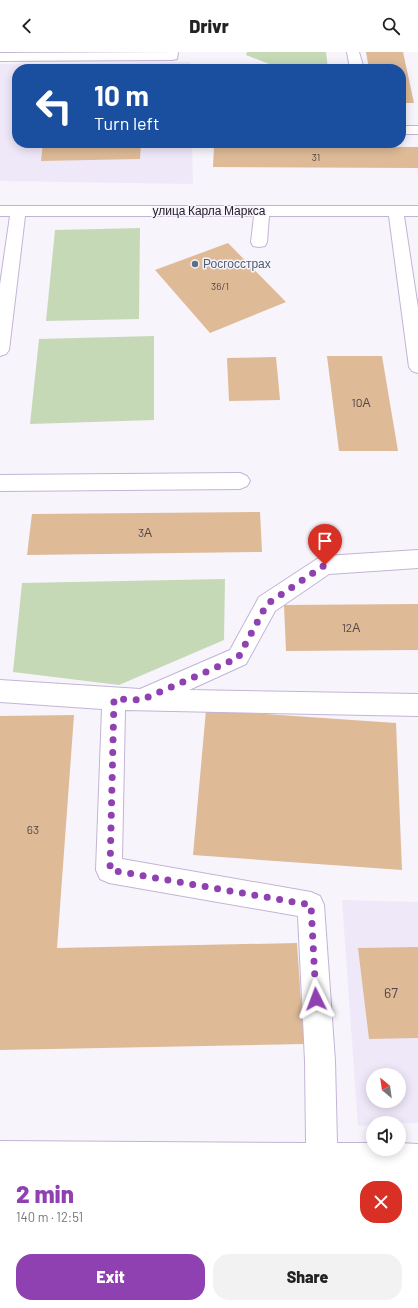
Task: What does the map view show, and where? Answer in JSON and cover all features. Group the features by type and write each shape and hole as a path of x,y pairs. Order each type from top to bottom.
{"street":[{"path":"0,57 172,56 172,52"},
{"path":"353,52 356,64"},
{"path":"406,130 418,130"},
{"name":"улица Карла Маркса","path":"0,211 418,211"},
{"path":"0,344 18,211"},
{"path":"259,242 262,211"},
{"path":"396,211 415,334 418,367"},
{"path":"0,483 240,481"},
{"path":"141,700 238,658 267,604 325,565 418,559"},
{"path":"0,691 141,700 418,705"},
{"path":"114,699 110,870 311,905 320,1061 322,1158"},
{"path":"0,1156 322,1158 352,1163 418,1159"}],"shaded area":[{"path":"190,62 190,64 12,64 12,148 192,148 193,184 0,181 0,64"},
{"path":"342,900 418,902 418,1123 406,1123 406,1116 366,1116 366,1125 358,1126"}],"green space":[{"path":"247,52 326,52 327,64 269,64 246,55"},
{"path":"140,228 139,319 46,321 55,230"},
{"path":"154,336 154,420 30,424 39,339"},
{"path":"225,579 224,640 119,685 13,672 22,583"}],"building":[{"path":"366,52 403,52 406,64 368,64"},
{"path":"406,66 414,103 406,103"},
{"path":"418,147 418,168 213,167 214,148"},
{"path":"42,148 141,148 140,159 41,161"},
{"path":"228,243 286,302 210,333 155,270"},
{"path":"327,356 382,356 398,451 339,451"},
{"path":"276,357 280,400 229,401 227,358"},
{"path":"260,512 262,552 27,555 32,514"},
{"path":"418,604 418,650 286,651 284,605"},
{"path":"206,710 396,723 402,870 193,855"},
{"path":"74,715 57,948 297,943 304,1044 0,1050 0,716"},
{"path":"418,947 418,1038 369,1039 358,948"}],"place":[{"name":"Росгосстрах","path":"195,264"}],"route":[{"path":"316,999 311,905 110,870 114,699 141,700 238,658 267,604 325,565"}]}
